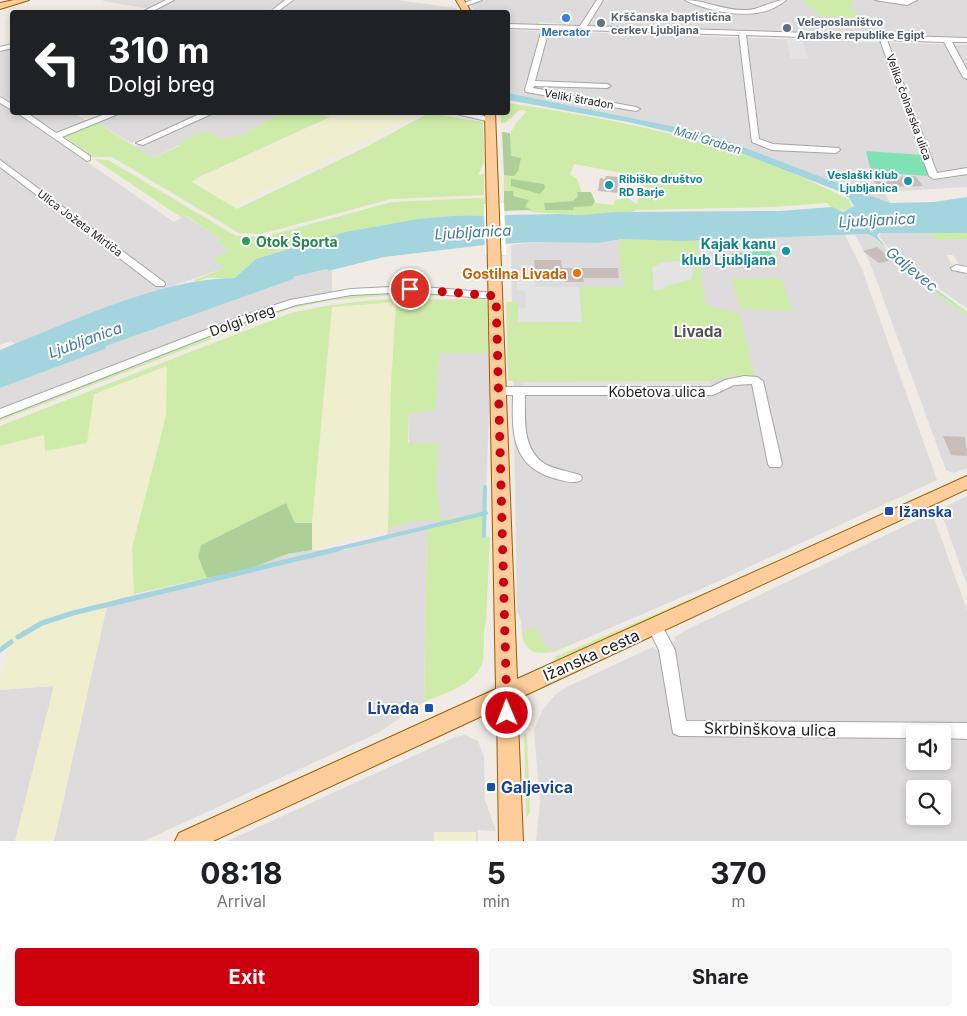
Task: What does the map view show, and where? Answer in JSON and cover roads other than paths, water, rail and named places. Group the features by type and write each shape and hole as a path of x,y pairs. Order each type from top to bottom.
{"main road":[{"path":"0,6 25,0"},
{"path":"491,116 511,841"},
{"name":"Ižanska cesta","path":"187,841 967,482"}],"street":[{"path":"150,10 171,0"},
{"path":"276,10 290,0"},
{"path":"463,6 480,0"},
{"path":"582,28 600,0"},
{"path":"688,0 734,14 762,11 783,0"},
{"path":"878,0 907,3 914,0"},
{"path":"510,26 967,40"},
{"name":"Veliki štradon","path":"546,27 529,90 636,109"},
{"path":"742,33 754,140 772,147 836,150"},
{"name":"Velika čolnarska ulica","path":"883,38 934,176 967,171"},
{"path":"947,40 967,77"},
{"name":"Veliki štradon","path":"531,83 607,86"},
{"path":"24,115 87,158"},
{"path":"55,136 111,115"},
{"path":"140,143 205,115"},
{"name":"Ulica Jožeta Mirtiča","path":"0,162 160,284"},
{"name":"Dolgi breg","path":"0,414 246,318 294,302 351,292 410,289 496,296"},
{"name":"Kobetova ulica","path":"499,391 713,391 726,382 737,379 757,381 775,464"},
{"path":"519,391 519,419 521,443 524,453 545,470 557,476 575,478"},
{"name":"Skrbinškova ulica","path":"655,626 667,650 678,728 967,731"}],"water":[{"path":"510,93 706,133 890,203 934,202 967,197 967,233 879,233 877,236 888,250 878,240 867,234 682,241 622,239 598,243 536,242 484,245 384,257 328,271 327,269 293,277 293,279 106,346 105,349 0,388 0,350 86,315 147,293 177,285 235,278 256,259 346,232 418,219 453,216 583,215 615,212 780,211 832,207 843,212 854,206 849,198 836,190 720,145 628,122 510,100"},
{"path":"894,257 906,268 967,312 905,268"}],"waterway":[{"path":"484,513 485,487"},
{"path":"333,550 484,513"},
{"path":"484,513 484,536"},
{"path":"18,637 42,623 73,613 338,549"},
{"path":"0,650 11,642"}],"place":[{"name":"Mercator","path":"566,18"},
{"name":"Krščanska baptistična cerkev Ljubljana","path":"601,23"},
{"name":"Veleposlaništvo Arabske republike Egipt","path":"787,28"},
{"name":"Veslaški klub Ljubljanica","path":"908,181"},
{"name":"Ribiško društvo RD Barje","path":"609,185"},
{"name":"Otok Športa","path":"246,241"},
{"name":"Kajak kanu klub Ljubljana","path":"786,251"},
{"name":"Gostilna Livada","path":"577,273"},
{"name":"Ižanska","path":"889,511"},
{"name":"Livada","path":"429,708"},
{"name":"Galjevica","path":"491,787"}],"district":[{"name":"Livada","path":"698,331"}],"water label":[{"name":"Mali Graben","path":"708,140"},
{"name":"Ljubljanica","path":"877,220"},
{"name":"Ljubljanica","path":"473,232"},
{"name":"Galjevec","path":"912,269"},
{"name":"Ljubljanica","path":"85,340"}]}
